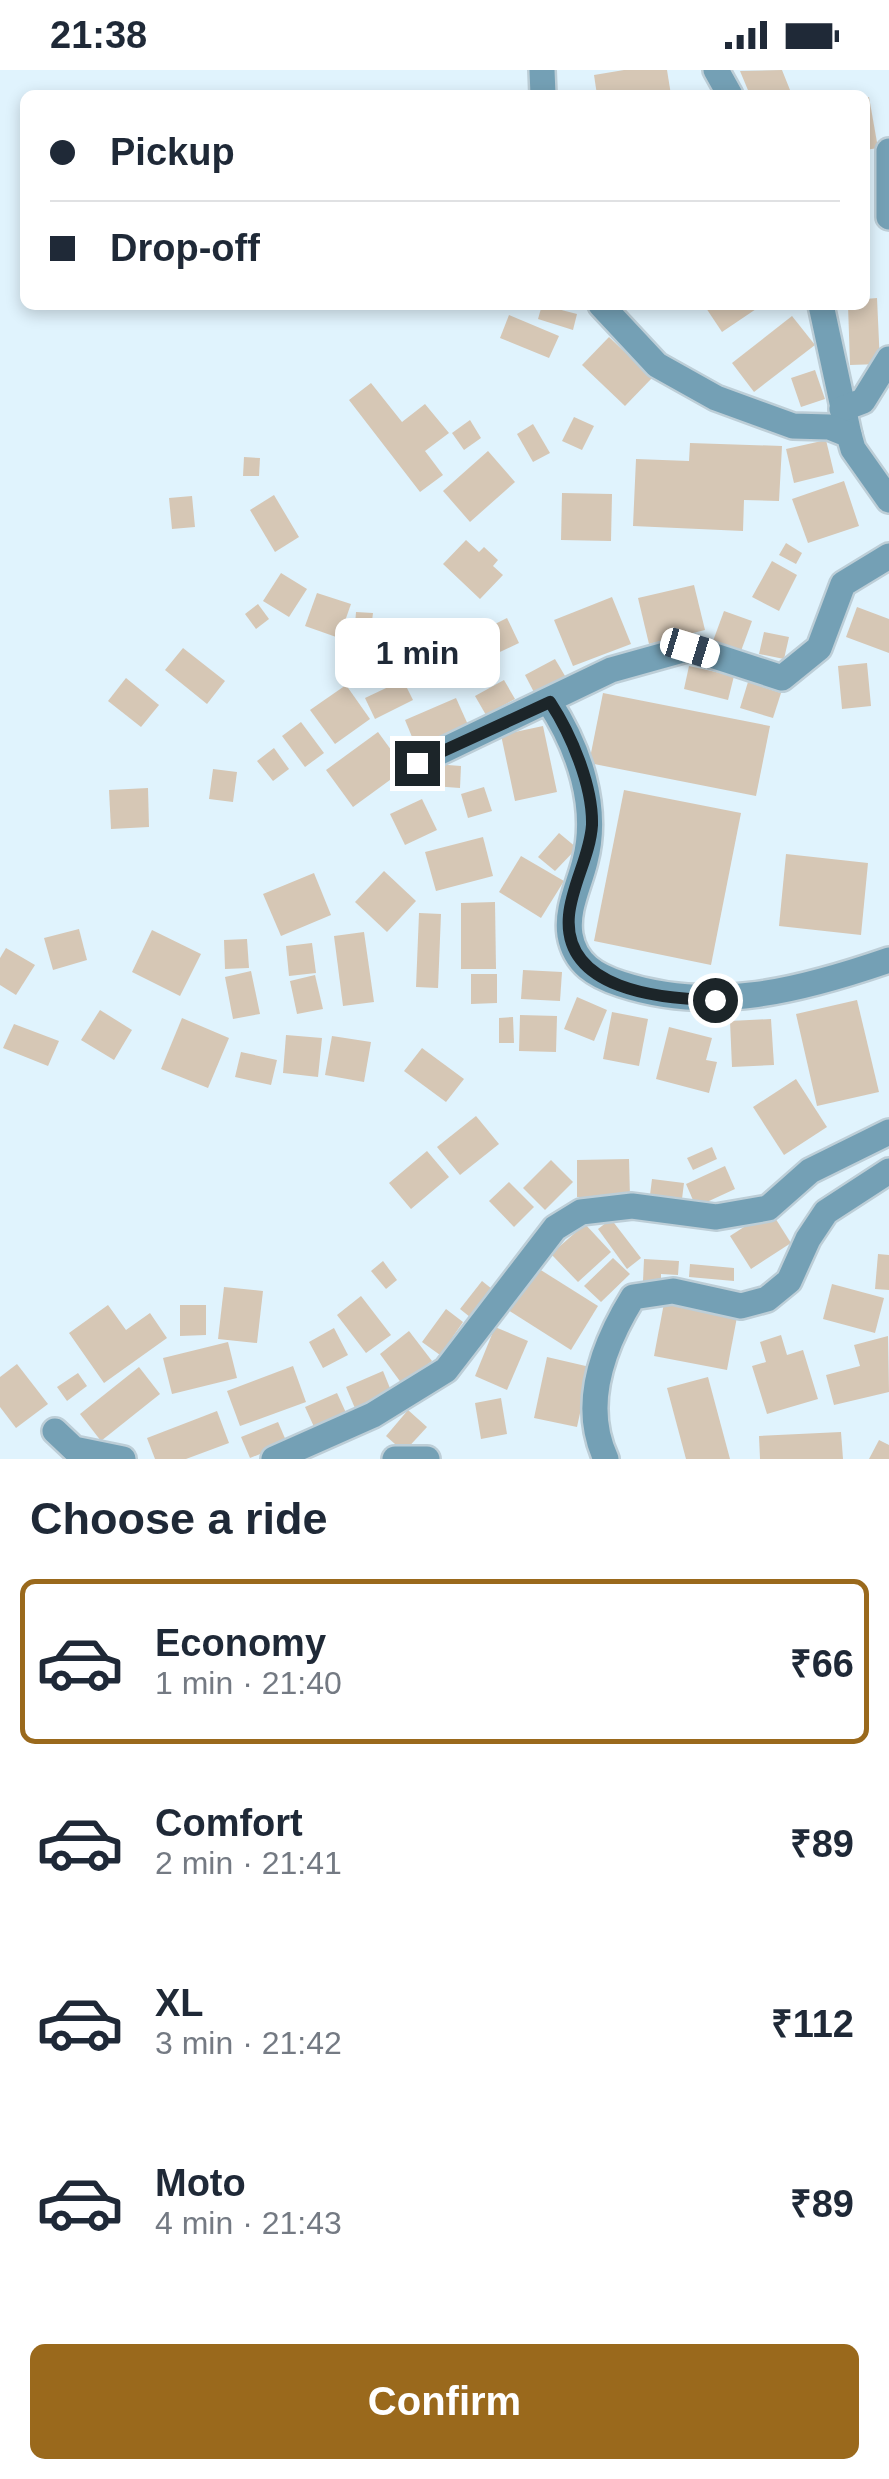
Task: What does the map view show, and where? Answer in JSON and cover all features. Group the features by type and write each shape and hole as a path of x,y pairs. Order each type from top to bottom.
{"street":[{"path":"889,152 889,217"},
{"path":"605,310 657,365 716,398 793,426 828,427 849,434"},
{"path":"822,310 854,450 889,500"},
{"path":"842,408 863,401 889,359"},
{"path":"417,763 610,670 690,648 782,678 818,648 843,584 889,556"},
{"path":"550,702 590,798 592,826 569,913 570,937 581,964 604,979 642,991 715,1000 786,990 889,960"},
{"path":"274,1459 373,1415 446,1370 555,1228 581,1212 632,1206 716,1217 768,1208 810,1171 889,1132"},
{"path":"606,1459 596,1424 602,1352 634,1297 673,1291 741,1306 767,1299 789,1281 808,1238 826,1212 889,1171"},
{"path":"55,1431 74,1448 123,1459"},
{"path":"395,1459 428,1459"}],"building":[{"path":"667,70 670,90 596,90 594,75"},
{"path":"782,70 790,90 748,90 740,71"},
{"path":"870,103 878,148 870,149"},
{"path":"877,298 880,364 850,365 848,310 870,310 870,299"},
{"path":"541,310 577,314 573,330 538,319"},
{"path":"707,310 755,310 722,332"},
{"path":"509,315 559,336 549,358 500,338"},
{"path":"792,316 815,345 754,392 732,363"},
{"path":"609,337 652,378 625,406 582,365"},
{"path":"815,370 825,399 801,407 791,378"},
{"path":"371,383 402,422 425,404 449,433 425,451 443,475 420,492 349,400"},
{"path":"574,417 594,426 582,450 562,441"},
{"path":"470,420 481,438 464,450 452,433"},
{"path":"533,424 550,453 533,462 517,434"},
{"path":"826,440 834,473 794,483 786,449"},
{"path":"690,443 782,446 779,501 744,500 743,531 633,526 636,459 689,461"},
{"path":"488,451 515,482 470,522 443,491"},
{"path":"244,457 260,458 259,476 243,476"},
{"path":"844,481 859,526 808,543 792,499"},
{"path":"562,493 612,494 611,541 561,540"},
{"path":"274,495 299,537 275,552 250,510"},
{"path":"192,496 195,527 172,529 169,498"},
{"path":"466,540 479,552 484,547 498,560 493,566 503,575 480,599 443,564"},
{"path":"786,543 802,553 796,564 779,555"},
{"path":"772,561 797,575 779,611 752,597"},
{"path":"281,573 307,589 289,617 263,601"},
{"path":"694,585 705,630 649,644 638,598"},
{"path":"317,593 351,604 339,638 305,626"},
{"path":"612,597 631,644 573,666 554,620"},
{"path":"258,604 269,619 256,629 245,614"},
{"path":"857,607 889,619 889,653 846,637"},
{"path":"724,611 752,621 741,651 713,641"},
{"path":"356,612 373,613 372,621 404,622 403,652 353,650"},
{"path":"507,618 519,643 487,658 475,634"},
{"path":"764,632 789,637 784,659 759,654"},
{"path":"464,639 478,668 436,688 421,658"},
{"path":"183,648 225,681 207,704 165,670"},
{"path":"555,659 568,681 537,698 525,675"},
{"path":"867,663 871,706 842,709 838,666"},
{"path":"689,666 734,676 728,700 684,689"},
{"path":"126,678 159,705 141,727 108,701"},
{"path":"403,680 413,700 375,719 365,698"},
{"path":"504,680 515,699 486,715 475,696"},
{"path":"748,682 781,693 773,718 740,708"},
{"path":"346,685 370,719 335,744 310,710"},
{"path":"603,693 770,726 756,796 589,763"},
{"path":"456,698 469,727 417,749 405,720"},
{"path":"301,722 324,753 305,767 282,736"},
{"path":"543,726 557,792 515,801 501,735"},
{"path":"378,732 405,769 353,807 326,770"},
{"path":"274,748 289,769 273,781 257,761"},
{"path":"435,764 461,766 460,788 433,786"},
{"path":"213,769 237,772 233,802 209,799"},
{"path":"484,787 492,811 468,818 461,794"},
{"path":"148,788 149,827 111,829 109,790"},
{"path":"624,790 741,813 711,965 594,941"},
{"path":"422,799 437,830 405,845 390,814"},
{"path":"559,833 577,848 555,871 538,857"},
{"path":"483,837 493,876 436,891 425,852"},
{"path":"786,854 868,863 861,935 779,926"},
{"path":"521,856 564,881 541,918 499,892"},
{"path":"384,871 416,901 387,932 355,902"},
{"path":"314,873 331,915 281,936 263,894"},
{"path":"495,902 496,969 461,969 461,903"},
{"path":"419,913 441,914 438,988 416,987"},
{"path":"79,929 87,960 53,970 44,938"},
{"path":"152,930 201,954 180,996 132,972"},
{"path":"364,932 374,1002 343,1006 334,936"},
{"path":"247,939 249,968 225,969 224,940"},
{"path":"312,943 316,973 289,976 286,946"},
{"path":"6,948 35,965 16,995 0,985 0,958"},
{"path":"523,970 562,972 560,1001 521,999"},
{"path":"251,971 260,1014 233,1019 225,977"},
{"path":"471,974 497,974 497,1003 471,1004"},
{"path":"315,975 323,1009 297,1014 290,981"},
{"path":"577,997 607,1010 594,1041 564,1029"},
{"path":"857,1000 879,1092 817,1106 796,1014"},
{"path":"100,1010 132,1030 114,1060 81,1040"},
{"path":"612,1012 648,1019 639,1066 603,1059"},
{"path":"520,1015 557,1016 556,1052 519,1051"},
{"path":"513,1017 514,1043 499,1043 499,1018"},
{"path":"182,1018 229,1038 208,1088 161,1069"},
{"path":"771,1019 774,1065 732,1067 730,1021"},
{"path":"14,1024 59,1041 48,1066 3,1048"},
{"path":"669,1027 712,1038 706,1060 717,1062 709,1093 656,1079"},
{"path":"286,1035 322,1038 318,1077 283,1073"},
{"path":"332,1036 371,1042 364,1082 325,1075"},
{"path":"422,1048 464,1079 446,1102 404,1071"},
{"path":"241,1052 277,1060 271,1085 235,1077"},
{"path":"796,1079 827,1127 784,1155 753,1107"},
{"path":"476,1116 499,1144 460,1175 437,1147"},
{"path":"712,1147 717,1159 693,1170 687,1158"},
{"path":"427,1151 449,1177 411,1209 389,1183"},
{"path":"629,1159 630,1197 577,1197 577,1160"},
{"path":"551,1160 573,1182 545,1210 523,1188"},
{"path":"725,1166 735,1189 696,1207 686,1184"},
{"path":"652,1179 684,1183 681,1207 649,1203"},
{"path":"509,1182 534,1207 514,1227 489,1201"},
{"path":"770,1210 791,1243 751,1269 730,1236"},
{"path":"611,1219 641,1258 627,1269 598,1229"},
{"path":"585,1224 611,1252 578,1282 551,1254"},
{"path":"878,1254 889,1255 889,1290 875,1289"},
{"path":"613,1258 630,1274 601,1302 584,1286"},
{"path":"644,1259 679,1261 678,1275 661,1274 661,1281 643,1281"},
{"path":"383,1261 397,1280 386,1289 371,1271"},
{"path":"690,1264 734,1268 734,1281 689,1277"},
{"path":"536,1267 598,1306 571,1350 508,1310"},
{"path":"482,1281 497,1293 475,1321 460,1309"},
{"path":"832,1284 884,1298 875,1333 823,1319"},
{"path":"224,1287 263,1291 257,1343 218,1339"},
{"path":"361,1296 391,1335 366,1353 337,1315"},
{"path":"664,1303 737,1317 727,1370 654,1356"},
{"path":"108,1305 126,1330 150,1313 167,1338 104,1383 69,1333"},
{"path":"180,1305 206,1305 206,1335 180,1336"},
{"path":"446,1309 463,1322 452,1338 459,1343 447,1360 422,1342"},
{"path":"495,1327 528,1341 507,1390 475,1376"},
{"path":"334,1328 348,1355 323,1368 309,1342"},
{"path":"409,1331 432,1361 402,1384 380,1354"},
{"path":"781,1335 787,1355 803,1350 818,1399 767,1414 752,1366 766,1362 760,1342"},
{"path":"888,1336 889,1392 834,1405 826,1375 860,1366 854,1345"},
{"path":"228,1342 237,1378 172,1394 163,1358"},
{"path":"547,1357 590,1367 577,1427 534,1418"},
{"path":"17,1364 48,1404 16,1428 0,1407 0,1377"},
{"path":"293,1366 306,1402 240,1426 227,1391"},
{"path":"139,1367 160,1394 101,1441 80,1414"},
{"path":"383,1371 394,1398 357,1413 346,1387"},
{"path":"78,1373 87,1386 67,1401 57,1387"},
{"path":"708,1377 730,1459 686,1459 667,1388"},
{"path":"337,1393 347,1415 315,1429 305,1407"},
{"path":"501,1398 507,1434 481,1439 475,1403"},
{"path":"408,1410 427,1427 404,1452 386,1436"},
{"path":"217,1411 229,1443 186,1459 155,1459 147,1438"},
{"path":"278,1422 287,1443 250,1458 241,1437"},
{"path":"841,1432 843,1459 760,1459 759,1436"},
{"path":"879,1440 889,1445 889,1459 869,1459"}],"route":[{"path":"417,763 550,702 566,732 590,798 592,826 586,859 569,913 570,937 581,964 604,979 642,991 680,999 715,1000"}]}
